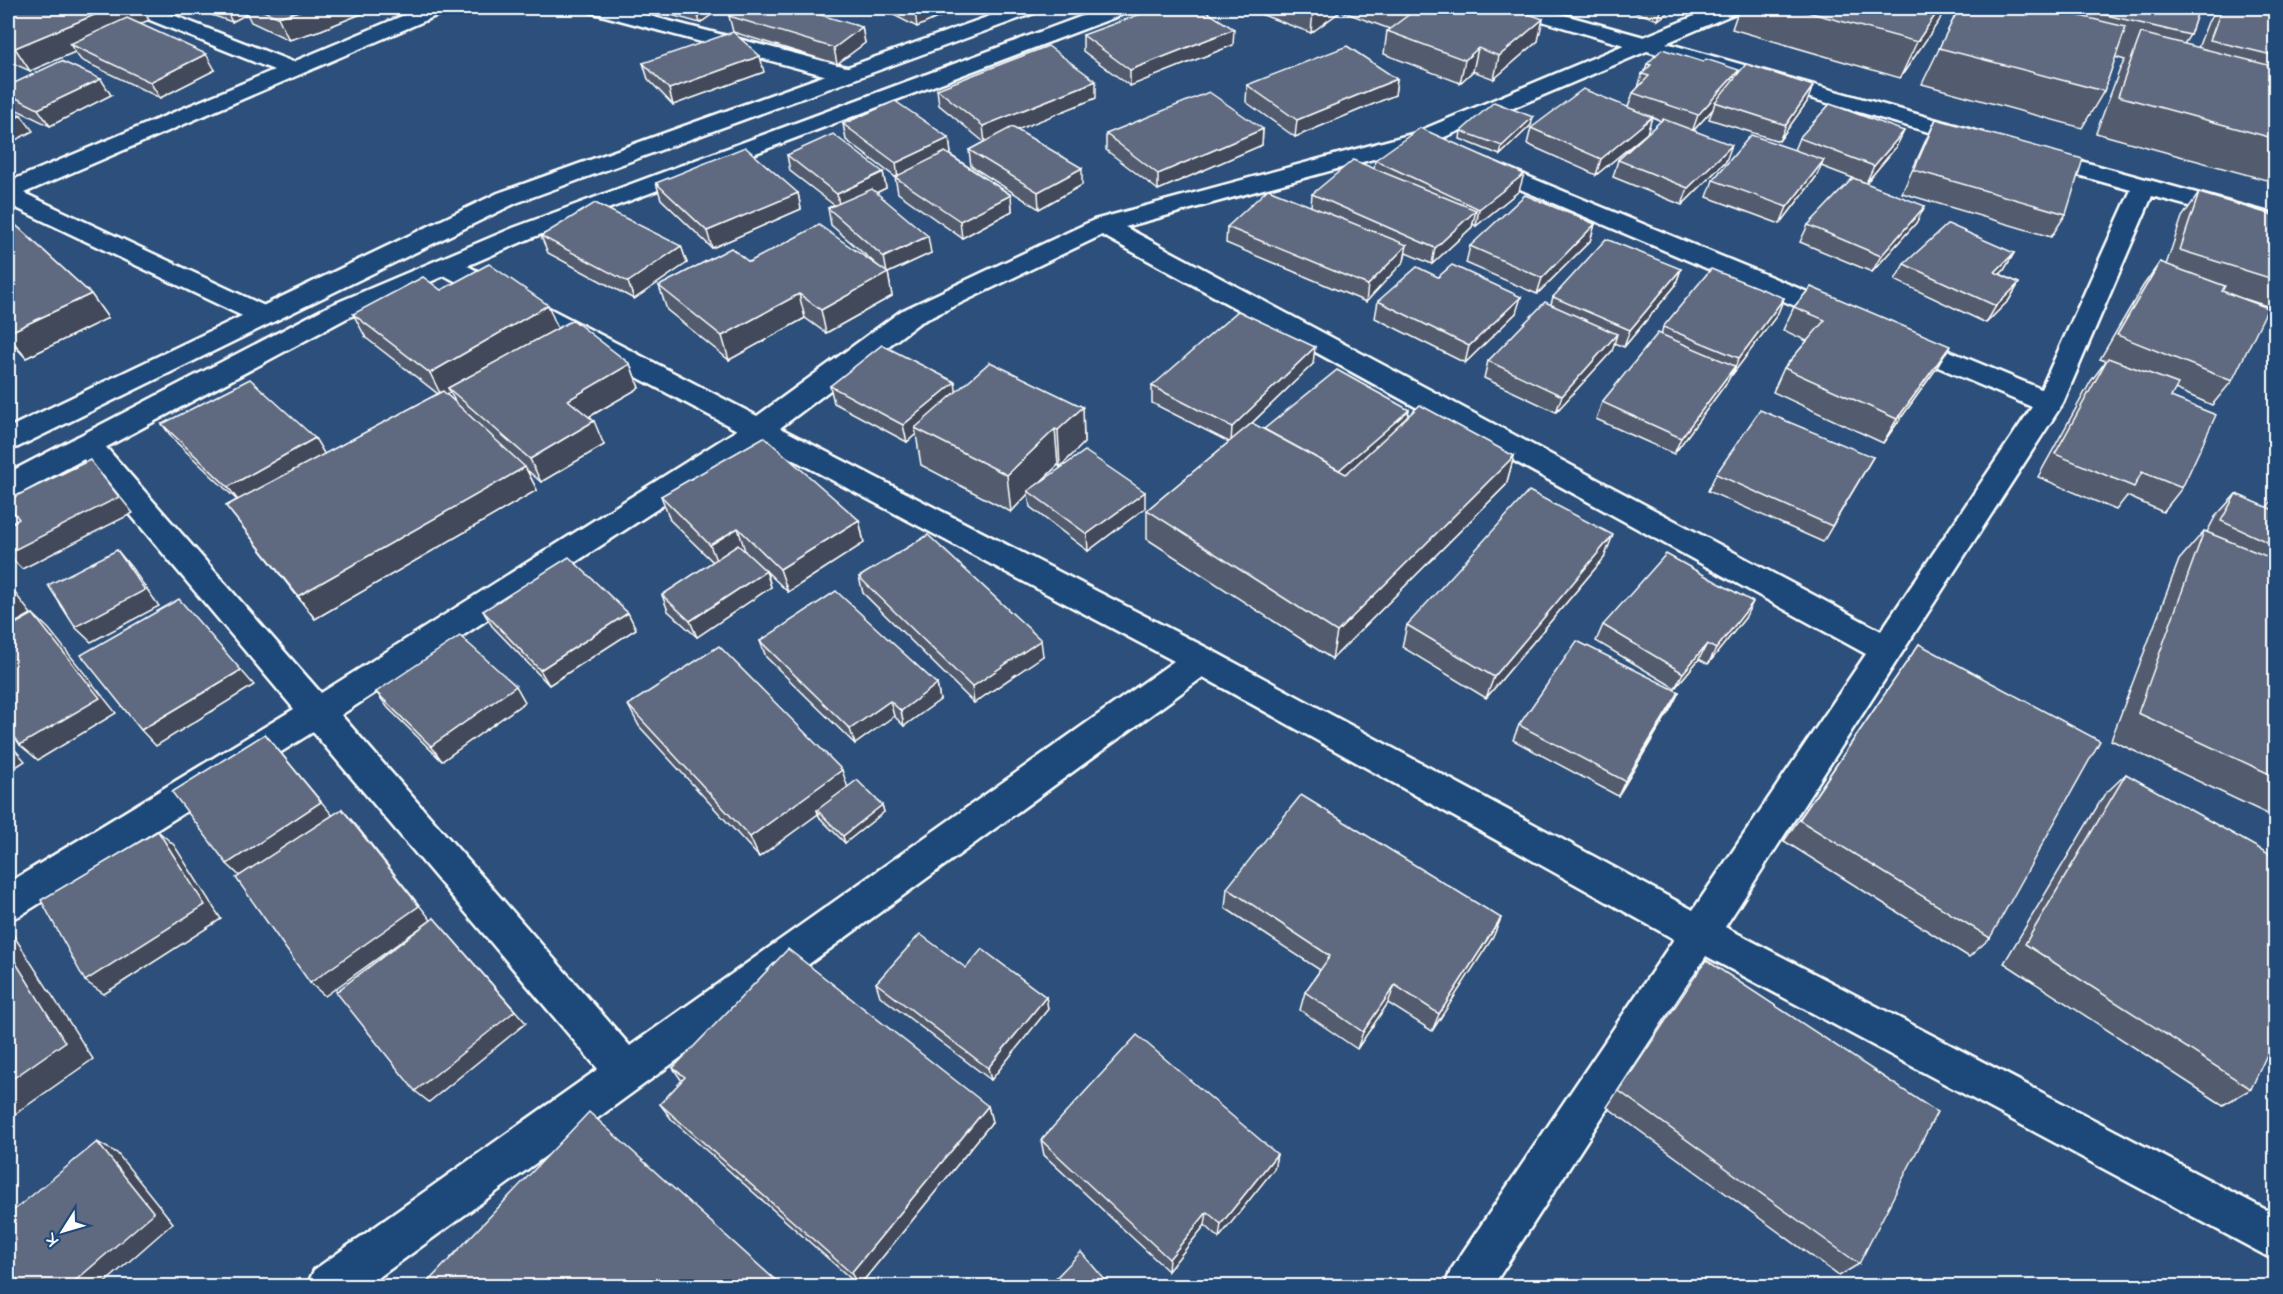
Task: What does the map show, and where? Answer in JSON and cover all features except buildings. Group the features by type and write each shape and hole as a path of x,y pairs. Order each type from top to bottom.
{"street":[{"path":"137,8 292,69"},
{"path":"8,193 438,8"},
{"path":"597,8 846,74"},
{"path":"8,440 507,198 1030,8"},
{"path":"8,486 338,312 522,233 1122,8"},
{"path":"1518,8 1648,43 1998,145"},
{"path":"8,903 318,712 759,429 910,317 1103,225 1420,138 1731,8"},
{"path":"705,37 732,22"},
{"path":"1420,138 2049,403"},
{"path":"2020,151 2276,223"},
{"path":"1467,1287 1698,932 2049,403 2144,187"},
{"path":"8,193 264,316"},
{"path":"1103,225 1885,649"},
{"path":"447,266 1202,660 1698,932 2276,1239"},
{"path":"87,444 627,1073"},
{"path":"330,1287 1202,660"}]}
